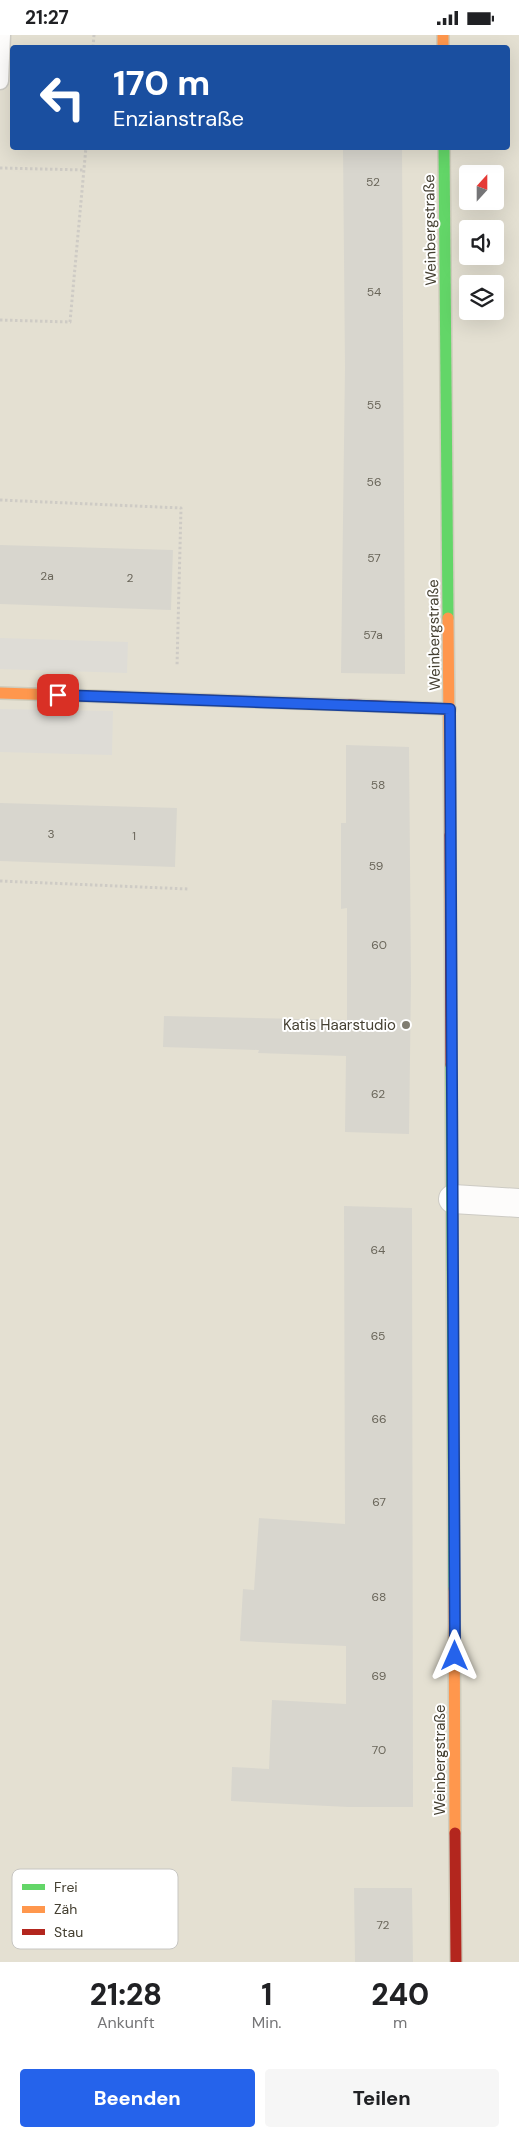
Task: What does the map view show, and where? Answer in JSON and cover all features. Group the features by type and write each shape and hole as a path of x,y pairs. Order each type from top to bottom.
{"street":[{"name":"Weinbergstraße","path":"444,150 450,709 456,1962"},
{"path":"0,693 450,709"},
{"path":"453,1199 519,1203"}],"lane":[{"path":"0,81 2,35"}],"path":[{"path":"0,320 70,322 86,150"},
{"path":"0,167 84,170"},
{"path":"0,500 181,508 177,670"},
{"path":"0,881 188,889"}],"shaded area":[{"path":"0,35 519,35 519,1962 0,1962"},
{"path":"0,638 128,642 127,673 0,669"},
{"path":"0,709 113,711 112,755 0,752"}],"building":[{"path":"343,150 402,150 405,674 341,673 345,367"},
{"path":"0,545 173,550 171,610 0,604"},
{"path":"346,745 409,747 411,981 409,1134 345,1132 346,1056 258,1053 259,1050 163,1047 164,1016 347,1020 347,908 341,909 341,823 346,823"},
{"path":"0,803 177,808 175,867 0,861"},
{"path":"344,1206 412,1208 413,1807 348,1807 231,1801 232,1767 269,1769 272,1700 346,1704 346,1646 240,1641 243,1589 254,1590 259,1518 345,1524"},
{"path":"354,1888 412,1888 413,1962 355,1962"}],"traffic: fast":[{"path":"444,150 448,618"},
{"path":"451,1065 454,1589"}],"traffic: slow":[{"path":"443,35 443,45"},
{"path":"448,618 450,835"},
{"path":"0,693 350,705"},
{"path":"454,1589 455,1833"}],"traffic: jam":[{"path":"350,705 450,709"},
{"path":"450,835 451,1065"},
{"path":"455,1833 456,1962"}],"place":[{"name":"Katis Haarstudio","path":"406,1025"}],"route":[{"path":"58,695 450,709 455,1656"}]}
